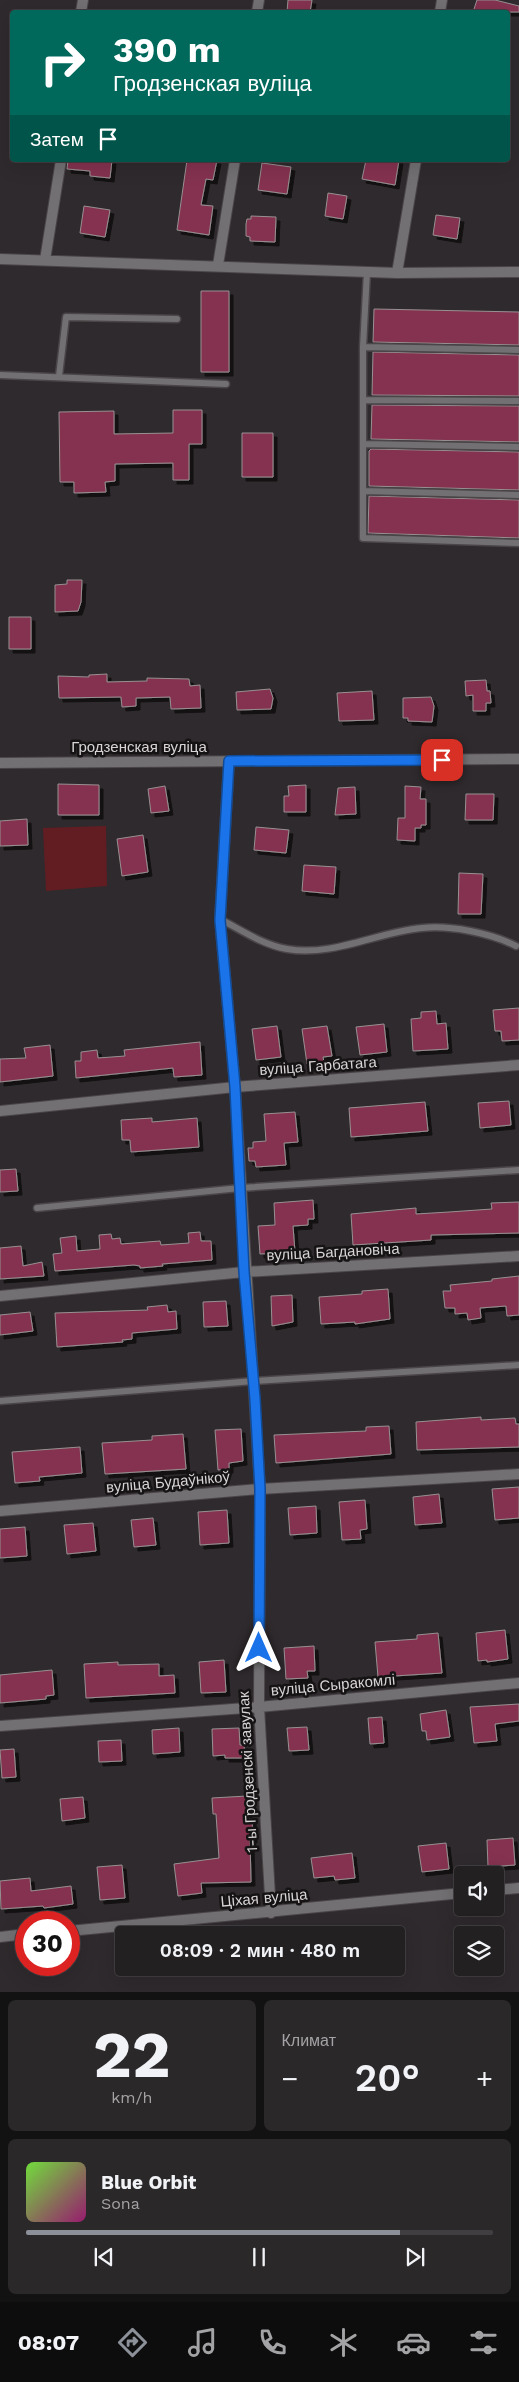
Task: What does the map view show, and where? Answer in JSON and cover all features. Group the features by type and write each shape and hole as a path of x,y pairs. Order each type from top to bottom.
{"street":[{"path":"44,260 61,162"},
{"path":"218,265 235,162"},
{"path":"397,273 416,162"},
{"path":"0,259 218,265 397,273 519,272"},
{"name":"Гродзенская вуліца","path":"0,763 519,759"},
{"name":"1-ы Гродзенскі завулак","path":"229,761 220,920 235,1087 244,1272 254,1381 260,1489 259,1707 271,1913"},
{"name":"вуліца Гарбатага","path":"0,1111 235,1087 519,1065"},
{"name":"вуліца Багдановіча","path":"0,1296 244,1272 519,1256"},
{"name":"вуліца Будаўнікоў","path":"0,1511 260,1489 519,1474"},
{"name":"вуліца Сыракомлі","path":"0,1726 259,1707 519,1683"},
{"path":"504,1889 519,1888"},
{"name":"Ціхая вуліца","path":"80,1929 271,1913 454,1894"},
{"path":"0,1937 15,1935"}],"lane":[{"path":"367,272 363,347 363,538 519,543"},
{"path":"59,376 66,317 177,319"},
{"path":"363,347 519,350"},
{"path":"0,374 226,384"},
{"path":"363,400 519,401"},
{"path":"363,444 519,447"},
{"path":"363,491 519,495"},
{"path":"220,920 271,945 287,949 316,950 423,928 463,930 500,938 516,946"},
{"path":"37,1208 240,1188 519,1170"},
{"path":"0,1401 254,1381 519,1365"}],"shaded area":[{"path":"106,826 107,886 46,891 43,828"}],"building":[{"path":"288,0 312,0 310,10 287,10"},
{"path":"477,0 495,0 519,6 519,12 510,12 510,10 474,10"},
{"path":"68,162 112,162 110,178 90,176 90,171 67,169"},
{"path":"187,162 217,162 213,180 206,179 201,205 213,206 209,235 177,230"},
{"path":"366,162 399,162 395,185 362,179"},
{"path":"262,163 291,167 287,194 258,190"},
{"path":"328,193 347,196 343,219 325,216"},
{"path":"84,206 110,210 105,237 80,233"},
{"path":"436,215 460,218 457,239 433,235"},
{"path":"251,216 276,217 275,242 250,241 250,237 246,236 246,224 247,219 251,219"},
{"path":"201,291 229,291 229,372 201,372"},
{"path":"374,309 519,312 519,345 373,342"},
{"path":"373,352 519,355 519,396 372,395"},
{"path":"372,405 519,406 519,442 371,439"},
{"path":"173,410 202,410 202,444 189,444 189,480 173,480 173,463 115,464 115,481 105,482 106,492 74,493 74,482 60,482 59,412 114,411 114,434 173,433"},
{"path":"242,433 273,433 273,477 242,477"},
{"path":"371,449 519,452 519,490 369,486 369,451"},
{"path":"369,496 519,500 519,538 368,533"},
{"path":"67,580 82,580 81,602 78,611 55,612 55,585 67,584"},
{"path":"9,617 31,617 31,649 9,649"},
{"path":"107,674 107,682 147,681 147,678 189,679 190,686 200,685 201,708 171,709 170,697 136,698 136,706 122,707 121,697 59,698 58,676 89,677 89,675"},
{"path":"486,680 487,691 490,691 491,703 486,703 486,711 473,711 473,695 466,696 465,681"},
{"path":"270,689 273,698 271,709 237,710 236,692"},
{"path":"372,691 374,720 339,721 337,693"},
{"path":"431,697 434,706 432,722 408,721 408,718 403,718 403,698"},
{"path":"58,784 99,785 99,815 58,815"},
{"path":"306,785 306,812 284,812 284,796 289,796 288,786"},
{"path":"165,786 169,811 151,813 148,789"},
{"path":"405,786 421,787 420,799 426,799 426,825 421,825 421,828 415,828 415,841 397,840 398,818 405,818"},
{"path":"355,787 356,814 335,815 338,788"},
{"path":"466,794 494,794 493,820 465,820"},
{"path":"27,819 28,845 0,846 0,821"},
{"path":"256,827 289,830 286,853 254,850"},
{"path":"143,835 148,872 122,876 117,839"},
{"path":"304,865 336,867 334,894 302,891"},
{"path":"459,873 483,874 481,914 458,914"},
{"path":"519,1008 519,1040 502,1041 501,1031 495,1031 493,1010"},
{"path":"436,1011 437,1024 446,1023 448,1049 413,1051 411,1019 421,1018 421,1012"},
{"path":"384,1024 387,1052 360,1055 356,1027"},
{"path":"277,1026 281,1057 256,1060 252,1029"},
{"path":"327,1026 332,1056 323,1057 324,1062 307,1064 302,1029"},
{"path":"200,1042 202,1075 174,1077 173,1068 76,1078 75,1061 81,1061 81,1052 97,1050 98,1058 125,1056 124,1050"},
{"path":"50,1045 53,1076 0,1082 0,1059 26,1058 24,1048"},
{"path":"509,1101 511,1125 480,1128 478,1103"},
{"path":"425,1102 428,1131 351,1137 349,1108"},
{"path":"295,1112 298,1142 284,1143 286,1165 256,1167 255,1161 249,1161 248,1148 253,1148 253,1142 266,1141 264,1114"},
{"path":"152,1118 152,1122 197,1118 199,1147 131,1152 130,1140 122,1140 121,1120"},
{"path":"16,1169 18,1191 0,1192 0,1170"},
{"path":"313,1200 314,1219 308,1219 308,1225 293,1226 295,1252 260,1254 258,1226 275,1225 274,1203"},
{"path":"519,1202 519,1233 431,1235 431,1240 353,1245 351,1214 416,1208 416,1214 492,1209 491,1203"},
{"path":"200,1232 201,1241 211,1241 212,1260 162,1264 163,1266 140,1268 140,1266 134,1265 55,1271 53,1254 62,1253 60,1238 76,1236 77,1251 100,1249 99,1235 111,1234 112,1239 120,1238 121,1244 160,1241 161,1245 189,1243 188,1233"},
{"path":"21,1246 23,1266 42,1262 44,1276 0,1279 0,1248"},
{"path":"519,1276 519,1315 507,1316 506,1306 480,1308 481,1318 468,1320 467,1313 455,1314 455,1308 445,1308 443,1291 451,1291 450,1285"},
{"path":"388,1289 390,1319 355,1324 355,1322 321,1324 319,1297 362,1294 362,1291"},
{"path":"292,1295 293,1322 272,1326 271,1296"},
{"path":"226,1301 228,1326 204,1327 203,1302"},
{"path":"167,1305 168,1312 176,1311 177,1329 132,1333 132,1339 122,1340 123,1342 57,1347 55,1313 148,1310 147,1307"},
{"path":"30,1312 33,1331 0,1335 0,1315"},
{"path":"481,1417 481,1420 515,1418 516,1424 519,1424 519,1447 417,1450 416,1422"},
{"path":"389,1426 391,1454 276,1463 274,1435 366,1431 366,1427"},
{"path":"241,1429 243,1461 229,1463 229,1469 218,1470 215,1430"},
{"path":"183,1434 186,1469 105,1474 102,1443 152,1440 152,1436"},
{"path":"80,1447 82,1473 39,1477 40,1481 15,1483 12,1452"},
{"path":"519,1487 519,1518 495,1520 492,1489"},
{"path":"439,1494 442,1523 415,1525 413,1497"},
{"path":"365,1500 367,1529 360,1530 361,1539 342,1540 339,1502"},
{"path":"316,1506 317,1533 290,1535 288,1508"},
{"path":"227,1510 229,1543 200,1545 198,1512"},
{"path":"153,1518 156,1545 134,1547 131,1520"},
{"path":"93,1523 96,1551 67,1554 64,1525"},
{"path":"25,1527 27,1556 0,1558 0,1529"},
{"path":"505,1630 508,1659 487,1662 487,1660 478,1661 476,1633"},
{"path":"438,1633 442,1673 378,1677 375,1642 417,1639 417,1635"},
{"path":"314,1646 315,1671 307,1671 308,1678 286,1679 284,1648"},
{"path":"224,1660 226,1692 201,1693 199,1662"},
{"path":"118,1662 118,1665 159,1664 159,1676 174,1675 175,1693 86,1698 84,1664"},
{"path":"52,1670 54,1695 46,1696 46,1699 0,1703 0,1675"},
{"path":"519,1704 519,1721 495,1724 497,1741 474,1743 470,1707"},
{"path":"446,1710 450,1737 427,1740 426,1731 422,1731 420,1714"},
{"path":"382,1717 384,1743 370,1744 368,1718"},
{"path":"307,1727 309,1750 289,1751 287,1728"},
{"path":"179,1728 180,1752 153,1754 152,1730"},
{"path":"239,1728 240,1745 244,1745 245,1758 225,1758 225,1755 213,1756 212,1729"},
{"path":"121,1740 122,1761 99,1762 98,1741"},
{"path":"14,1749 16,1777 2,1778 0,1750"},
{"path":"247,1796 248,1819 252,1819 253,1839 250,1839 251,1882 201,1883 202,1893 178,1896 174,1864 219,1858 216,1814 213,1814 212,1798"},
{"path":"83,1797 85,1818 62,1821 60,1799"},
{"path":"513,1838 515,1865 488,1866 487,1840"},
{"path":"446,1843 449,1869 422,1872 418,1846"},
{"path":"352,1853 355,1878 335,1880 334,1876 314,1878 311,1858"},
{"path":"122,1865 125,1898 100,1900 97,1867"},
{"path":"30,1878 31,1891 71,1886 73,1904 44,1908 43,1906 1,1909 0,1881"}],"route":[{"path":"259,1648 260,1489 254,1381 244,1272 235,1087 220,920 229,761 442,760"}]}
